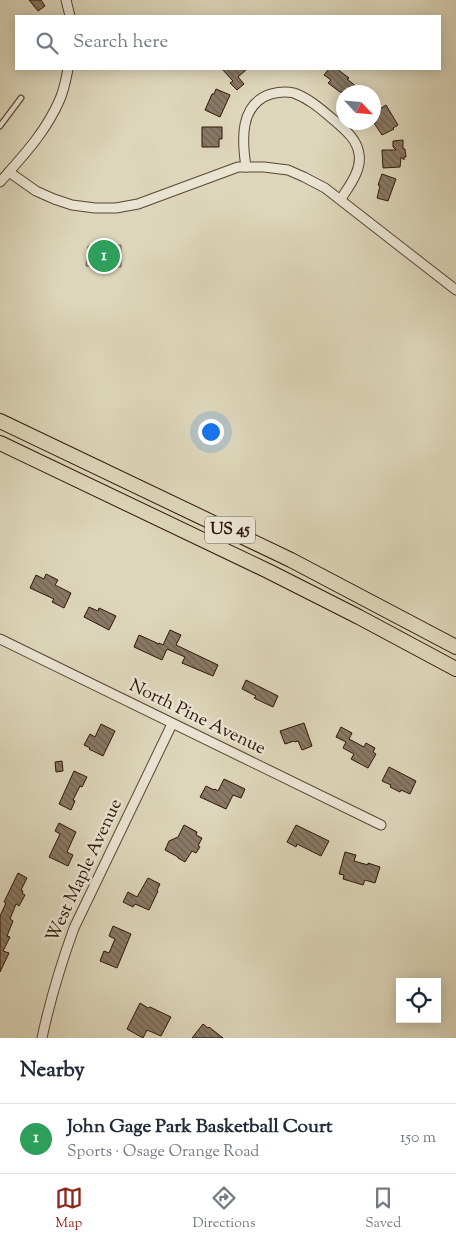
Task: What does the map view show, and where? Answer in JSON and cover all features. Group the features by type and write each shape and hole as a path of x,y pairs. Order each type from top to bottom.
{"main road":[{"name":"US 45","path":"0,421 291,560 456,647"},
{"name":"US 45","path":"0,444 268,571 456,669"}],"street":[{"path":"66,0 70,15"},
{"path":"0,182 28,151 50,119 60,97 68,70"},
{"path":"246,167 243,145 244,126 249,113 266,96 278,92 291,92 307,98 349,133 356,144 359,164 341,199"},
{"path":"9,172 36,191 54,199 72,205 116,208 138,204 238,167 264,167 288,170 325,188 341,199 456,290"},
{"name":"North Pine Avenue","path":"0,639 381,825"},
{"name":"West Maple Avenue","path":"42,1038 61,962 74,928 172,724"}],"lane":[{"path":"0,126 21,98"}],"shaded area":[{"path":"121,245 121,267 86,266 88,246"}],"building":[{"path":"29,0 41,0 45,6 38,11"},
{"path":"223,70 246,70 238,77 244,84 237,90 230,83 233,81"},
{"path":"328,70 338,70 354,85 336,85 336,89 328,83 331,80 324,75"},
{"path":"216,89 230,95 220,117 205,110"},
{"path":"386,105 398,125 382,135 379,130 381,130 381,108"},
{"path":"202,127 222,127 222,139 219,139 219,147 202,147"},
{"path":"403,140 403,149 405,149 406,157 404,157 404,160 401,157 400,167 383,168 382,150 396,150 393,147 393,141"},
{"path":"382,174 396,179 388,201 377,198 380,186 378,185"},
{"path":"46,574 58,580 55,585 71,593 64,608 52,602 54,599 30,588 36,575 44,579"},
{"path":"89,607 98,611 99,608 116,616 109,630 84,617"},
{"path":"170,630 181,635 176,645 218,665 213,676 182,663 185,657 167,649 162,660 134,647 139,635 163,645"},
{"path":"246,680 278,696 273,707 254,698 256,696 242,689"},
{"path":"304,723 312,746 302,750 298,741 285,744 280,731"},
{"path":"101,724 115,731 103,756 84,745 90,734 95,737"},
{"path":"341,727 352,733 349,739 364,747 366,743 375,748 373,752 376,754 368,768 351,759 354,754 343,748 346,742 336,737"},
{"path":"62,761 63,771 56,772 55,762"},
{"path":"389,767 416,781 410,794 401,790 400,792 382,781"},
{"path":"74,771 87,777 73,800 75,801 71,810 59,804"},
{"path":"224,779 245,789 241,798 233,795 226,809 200,797 206,786 218,791"},
{"path":"59,823 76,832 67,852 73,855 68,866 49,857 60,834 55,831"},
{"path":"184,825 197,832 196,835 202,838 196,853 192,851 185,862 165,850 169,841 178,837"},
{"path":"296,825 329,841 321,856 297,844 296,847 287,842"},
{"path":"345,852 356,855 354,861 380,867 375,883 365,880 363,885 343,879 344,875 339,874"},
{"path":"18,873 27,878 21,890 25,895 19,906 16,904 10,919 13,921 7,936 10,937 3,951 9,953 0,972 0,916 6,903 4,902"},
{"path":"148,878 160,884 149,910 135,904 133,907 123,902 128,892 137,897"},
{"path":"113,926 131,934 117,968 100,961 104,951 109,953 115,939 109,936"},
{"path":"140,1003 171,1017 161,1036 147,1030 143,1038 127,1029"},
{"path":"203,1024 209,1027 223,1038 192,1038"}],"place":[{"name":"John Gage Park Basketball Court","path":"104,256"}]}
